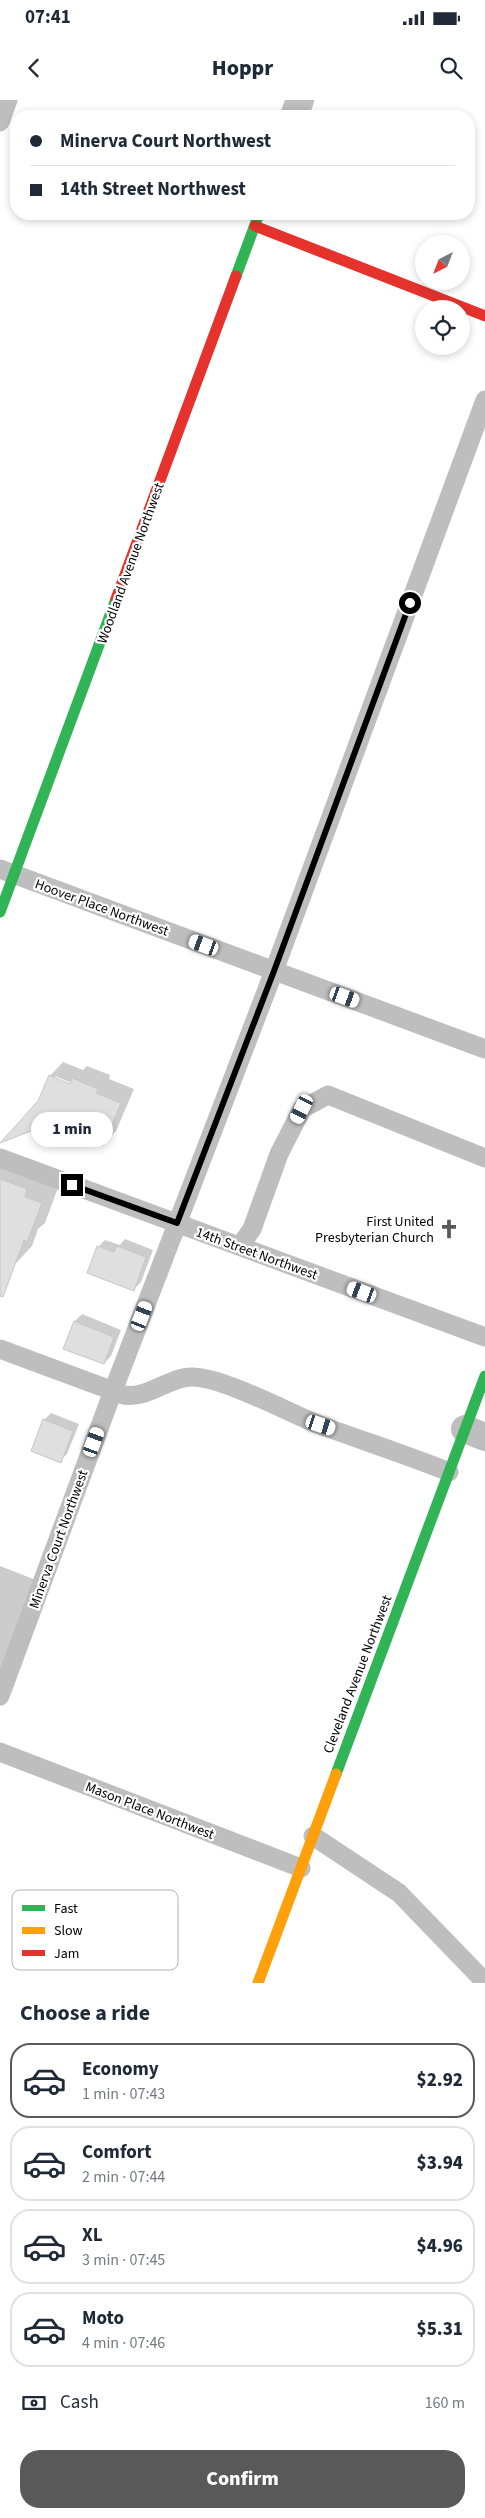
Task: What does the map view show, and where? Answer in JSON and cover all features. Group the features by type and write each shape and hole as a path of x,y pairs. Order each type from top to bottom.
{"street":[{"name":"Woodland Avenue Northwest","path":"0,912 7,872 257,220"},
{"path":"255,226 485,316"},
{"name":"Cleveland Avenue Northwest","path":"258,1983 449,1472 475,1433 485,1376"}],"lane":[{"name":"Minerva Court Northwest","path":"0,1696 113,1391 274,971 485,400"},
{"name":"Hoover Place Northwest","path":"7,872 485,1049"},
{"path":"240,1246 252,1229 278,1154 302,1109 328,1095 485,1158"},
{"name":"14th Street Northwest","path":"0,1158 485,1337"},
{"path":"0,1349 113,1391 136,1397 192,1377 222,1384 321,1425 388,1448 449,1472"},
{"name":"Mason Place Northwest","path":"0,1752 301,1868"},
{"path":"313,1836 399,1893 483,1974"}],"building":[{"path":"49,1075 70,1084 72,1078 98,1089 96,1093 121,1103 103,1146 49,1124 0,1143 38,1101"},
{"path":"0,1179 27,1189 25,1197 42,1203 27,1242 24,1240 3,1297 0,1296"},
{"path":"97,1246 114,1252 117,1246 146,1257 134,1291 87,1273"},
{"path":"74,1321 114,1337 104,1364 63,1349"},
{"path":"43,1419 73,1431 61,1463 31,1451"}],"traffic: fast":[{"path":"236,276 257,220"},
{"path":"0,912 116,599"},
{"path":"336,1774 485,1376"}],"traffic: slow":[{"path":"258,1983 336,1774"}],"traffic: jam":[{"path":"255,226 485,316"},
{"path":"116,599 236,276"}],"place":[{"name":"First United Presbyterian Church","path":"449,1229"}],"route":[{"path":"72,1185 177,1223 274,971 410,603"}]}
